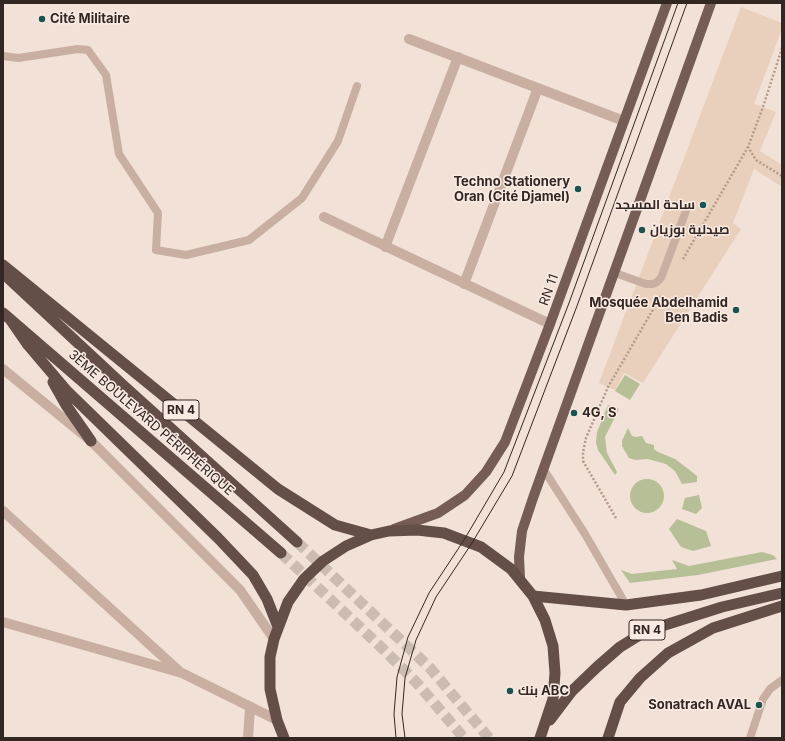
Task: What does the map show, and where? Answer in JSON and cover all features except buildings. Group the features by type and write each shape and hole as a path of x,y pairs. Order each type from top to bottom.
{"highway":[{"name":"RN 4","path":"3,265 278,489 335,525 371,535"},
{"name":"3ÈME BOULEVARD PÉRIPHÉRIQUE","path":"3,273 124,386 297,542"},
{"path":"6,316 45,366 91,416 218,538 253,575 267,599 278,627"},
{"name":"3ÈME BOULEVARD PÉRIPHÉRIQUE","path":"6,316 281,553"},
{"path":"45,366 66,405 91,441"},
{"path":"284,738 276,720 270,689 270,657 274,639 288,602 304,579 323,561 346,546 371,535 389,531 417,530 444,533 481,547 492,554 520,578 533,596 545,620 553,646 555,672 553,699 540,738"},
{"name":"RN 4","path":"533,596 626,605 701,595 782,576"},
{"name":"RN 4","path":"545,725 572,691 597,667 620,647 646,631 722,607 782,593"},
{"path":"608,738 620,702 640,678 668,653 713,628 782,606"}],"main road":[{"name":"RN 11","path":"389,531 438,513 465,495 486,472 505,442 550,324 667,3"},
{"path":"520,578 522,531 711,3"}],"street":[{"path":"409,39 624,121"},
{"path":"385,247 458,57"},
{"path":"464,284 538,88"},
{"path":"324,217 550,324"},
{"path":"3,369 91,441 240,590 274,639"},
{"path":"3,511 182,673"},
{"path":"3,622 182,673 276,720"},
{"path":"248,738 250,708"}],"lane":[{"path":"3,56 18,58 78,49 88,50 106,75 119,154 158,213 156,250 186,255 248,240 302,198 338,142 357,86"},
{"path":"615,273 646,284 653,284 661,278 688,208"},
{"path":"544,470 586,534 626,605"},
{"path":"750,738 763,699 770,689 782,680"}],"path":[{"path":"782,48 763,108 748,147 756,160 782,176"},
{"path":"591,426 585,445 583,461 616,518"}],"green space":[{"path":"625,375 640,384 630,400 615,391"},
{"path":"608,405 619,409 605,437 607,453 617,472 615,475 598,450 596,442 597,432"},
{"path":"628,428 632,436 642,436 646,443 654,445 654,449 658,452 675,459 687,468 697,476 697,482 682,484 675,471 666,464 648,459 635,460 629,458 622,446 622,441"},
{"path":"647,479 653,480 659,484 663,490 663,502 659,508 653,512 647,513 641,512 635,508 631,502 630,496 631,490 635,484 641,480"},
{"path":"699,495 702,508 696,514 682,509 685,498"},
{"path":"677,519 706,531 711,546 693,551 681,547 669,529"},
{"path":"762,552 773,555 777,559 698,575 630,583 621,570 632,574 677,569 672,560 689,566"}],"shaded area":[{"name":"ساحة المسجد","path":"741,7 782,23 782,29 754,104 776,112 760,151 782,165 782,187 754,169 733,223 741,229 643,383 624,373 615,390 599,383"}],"tunnel":[{"path":"297,542 430,668 489,738"},
{"path":"281,553 417,683 464,738"}],"tram line":[{"path":"396,738 394,714 397,677 408,637 429,593 464,540 504,472 569,303 678,3"},
{"path":"405,738 402,714 405,678 416,640 436,597 472,543 512,476 577,306 687,3"}],"place":[{"name":"Cité Militaire","path":"42,19"},
{"name":"Techno Stationery Oran (Cité Djamel)","path":"578,189"},
{"name":"ساحة المسجد","path":"703,205"},
{"name":"صيدلية بوزيان","path":"642,230"},
{"name":"Mosquée Abdelhamid Ben Badis","path":"736,310"},
{"name":"4G, S","path":"574,413"},
{"name":"بنك ABC","path":"510,691"},
{"name":"Sonatrach AVAL","path":"759,705"}]}
